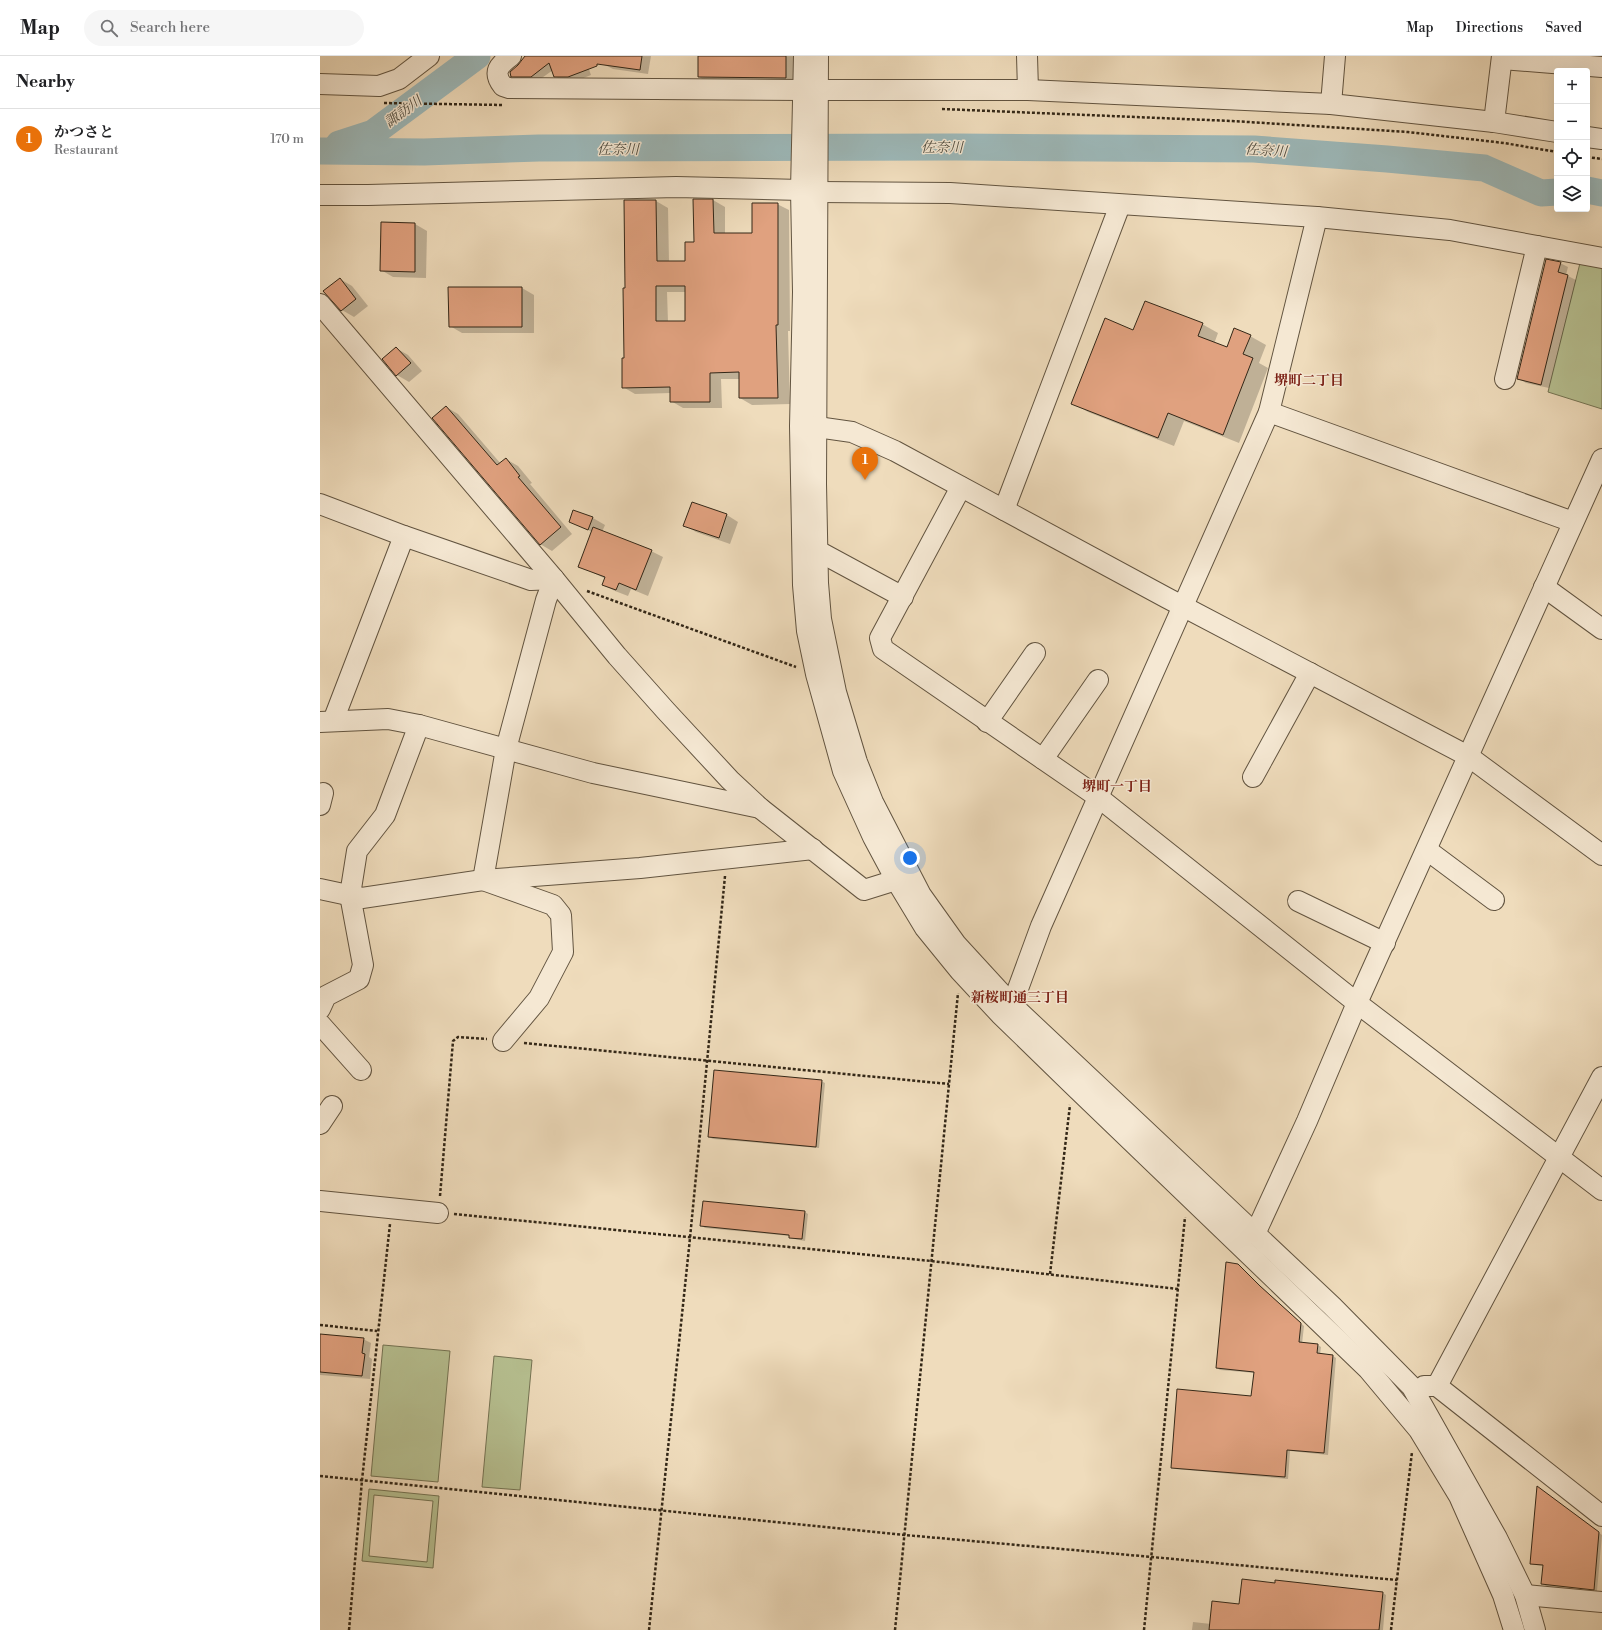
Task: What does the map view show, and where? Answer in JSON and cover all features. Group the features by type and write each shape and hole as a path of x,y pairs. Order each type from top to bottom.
{"street":[{"path":"320,84 379,86 399,79 429,56"},
{"path":"511,56 498,69 499,81 503,86 509,88 810,98 1028,90 1331,104 1494,122 1554,132"},
{"path":"804,56 810,98 810,186 803,292 808,427 818,551 821,618 836,692 856,762 873,802 921,895 956,944 1012,1005 1332,1306 1412,1387 1498,1538 1525,1595 1535,1630"},
{"path":"810,98 818,56"},
{"path":"1027,56 1028,90"},
{"path":"1331,104 1335,56"},
{"path":"1494,122 1502,58 1602,67"},
{"path":"1590,138 1602,140"},
{"path":"320,195 676,187 810,186 950,193 1317,217 1450,230 1602,258"},
{"path":"1004,510 1120,205"},
{"path":"1012,1005 1041,926 1182,605 1269,412 1317,217"},
{"path":"1505,379 1537,246"},
{"path":"320,304 554,579 617,656 730,780 760,808 864,890 896,880"},
{"path":"1269,412 1573,522"},
{"path":"808,427 852,432 895,451 1468,756 1602,856"},
{"path":"808,427 803,585 807,631 816,674 843,771 873,837 896,880 925,928 960,971 1000,1014 1368,1368 1419,1430 1460,1496 1503,1595 1514,1630"},
{"path":"1255,1234 1307,1121 1357,1003 1468,756 1510,667 1544,587 1602,459"},
{"path":"961,487 880,638 883,649 986,722 1098,797 1357,1003 1602,1190"},
{"path":"320,504 404,536 531,580 554,579"},
{"path":"404,536 326,722 388,719 419,725 593,773 760,808"},
{"path":"818,551 903,596"},
{"path":"484,880 506,749 546,600 554,579"},
{"path":"1544,587 1602,629"},
{"path":"986,722 1035,653"},
{"path":"1253,777 1310,672"},
{"path":"1043,759 1098,680"},
{"path":"322,1000 359,980 363,966 350,895 357,851 385,815 419,725"},
{"path":"320,890 362,898 484,880 726,859 813,849"},
{"path":"1427,850 1494,900"},
{"path":"484,880 553,905 561,915 564,952 539,998 503,1041"},
{"path":"1298,901 1385,943"},
{"path":"320,1024 361,1070"},
{"path":"1437,1386 1602,1077"},
{"path":"320,1124 332,1106"},
{"path":"320,1201 438,1213"},
{"path":"1412,1387 1437,1386 1602,1516"},
{"path":"1525,1595 1602,1602"}],"path":[{"path":"387,103 432,104"},
{"path":"937,109 1232,121 1408,132 1504,143 1554,151"},
{"path":"1590,157 1602,159"},
{"path":"584,590 816,674"},
{"path":"649,1630 690,1238 726,859"},
{"path":"896,1630 960,971"},
{"path":"949,1084 458,1037 453,1041 438,1213 931,1261 1178,1289"},
{"path":"1050,1274 1073,1085"},
{"path":"1144,1630 1187,1194"},
{"path":"349,1630 362,1480 392,1208"},
{"path":"320,1325 378,1331"},
{"path":"1391,1630 1413,1446 1419,1430"},
{"path":"320,1476 905,1535 1152,1556 1397,1580"}],"green space":[{"path":"1581,259 1602,263 1602,409 1548,392"},
{"path":"383,1345 450,1351 438,1482 371,1476"},
{"path":"494,1356 532,1360 520,1490 482,1487"},
{"path":"369,1489 439,1496 433,1568 362,1561","holes":["374,1495 433,1501 427,1562 369,1556"]}],"building":[{"path":"525,56 642,56 640,70 597,64 597,66 568,77 554,77 549,63 531,77 511,77 510,72"},
{"path":"698,56 786,56 786,78 698,77"},
{"path":"693,199 713,199 714,233 752,233 752,203 778,203 778,325 776,325 778,398 739,398 739,372 710,373 710,402 670,402 670,387 622,388 622,358 624,358 623,288 625,288 624,200 656,200 657,261 685,261 685,242 694,242","holes":["656,286 685,286 685,321 656,321"]},
{"path":"381,222 415,223 415,272 380,271"},
{"path":"1546,259 1561,262 1558,272 1568,275 1541,385 1517,379"},
{"path":"340,278 356,299 341,311 323,291"},
{"path":"448,287 522,287 522,327 449,327"},
{"path":"1145,301 1203,323 1198,336 1227,347 1234,328 1251,335 1243,354 1253,358 1223,435 1168,413 1158,438 1071,404 1105,318 1133,330"},
{"path":"396,347 411,363 396,376 382,359"},
{"path":"446,406 497,465 506,458 520,476 518,477 561,527 540,545 432,418"},
{"path":"692,502 727,514 719,538 683,526"},
{"path":"573,510 593,517 588,530 569,522"},
{"path":"593,527 652,550 636,590 619,583 616,590 602,585 605,577 578,567"},
{"path":"714,1070 822,1080 816,1147 708,1137"},
{"path":"703,1201 805,1211 802,1239 789,1238 789,1235 700,1226"},
{"path":"1226,1262 1238,1264 1301,1323 1299,1342 1318,1344 1317,1353 1333,1355 1324,1453 1287,1450 1285,1477 1171,1468 1177,1389 1251,1396 1254,1372 1216,1368"},
{"path":"320,1334 364,1338 362,1353 365,1354 362,1376 320,1372"},
{"path":"1537,1486 1599,1532 1594,1590 1541,1584 1543,1565 1530,1564"},
{"path":"1242,1579 1275,1583 1275,1580 1383,1592 1379,1630 1209,1630 1212,1601 1239,1604"}],"waterway":[{"name":"諏訪川","path":"339,144 373,133 477,56"},
{"name":"佐奈川","path":"320,151 424,152 539,148 956,147 1254,149 1484,168 1541,193 1554,192"},
{"name":"佐奈川","path":"1590,191 1602,193"}],"place":[{"name":"かつさと","path":"865,480"}],"district":[{"name":"堺町二丁目","path":"1309,380"},
{"name":"堺町一丁目","path":"1117,786"},
{"name":"新桜町通三丁目","path":"1020,997"}]}
